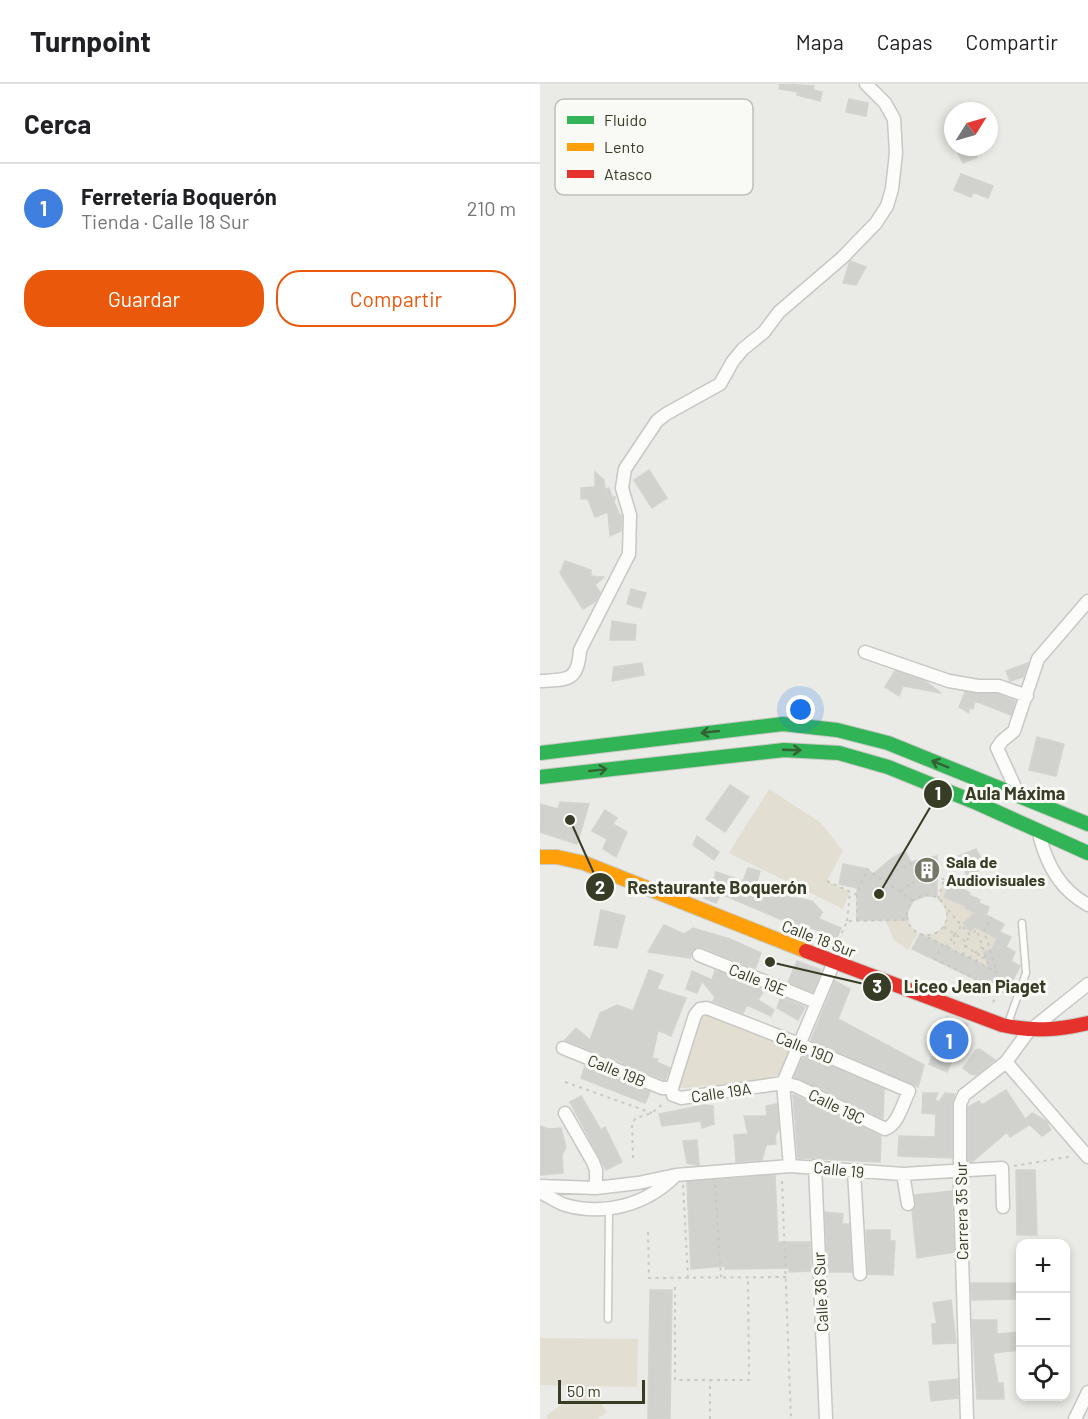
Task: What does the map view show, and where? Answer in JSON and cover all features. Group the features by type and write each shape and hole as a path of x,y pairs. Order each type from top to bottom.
{"main road":[{"path":"540,753 783,724 806,725 859,734 888,743 1088,824"},
{"path":"540,777 784,750 839,753 898,771 977,803 1088,853"},
{"name":"Calle 18 Sur","path":"540,857 557,857 584,863 835,955 972,1015 1007,1027 1028,1032 1049,1031 1088,1023"}],"street":[{"path":"540,681 572,677 579,668 580,650 629,554 630,515 622,488 625,469 657,422 666,414 720,384 743,349 764,332 779,312 842,258 876,222 887,206 892,189 896,153 894,119 885,103 866,84"},
{"path":"1014,785 997,748 1014,731 1038,659 1088,601"},
{"path":"865,652 949,681 978,686 999,686 1027,696"},
{"path":"1007,688 1032,679"},
{"path":"1040,838 1053,872 1064,887 1088,905"},
{"name":"Calle 19E","path":"699,955 816,1002"},
{"path":"790,1166 783,1083 835,955"},
{"name":"Carrera 35 Sur","path":"967,1419 960,1104 964,1095 1006,1062 1028,1032 1088,984"},
{"name":"Calle 19D","path":"673,1091 695,1015 700,1009 707,1008 909,1091 891,1127"},
{"name":"Calle 19B","path":"563,1048 673,1091"},
{"path":"1006,1062 1087,1155"},
{"name":"Calle 19A","path":"673,1091 681,1098 783,1083"},
{"name":"Calle 19C","path":"783,1083 796,1086 885,1129 891,1127"},
{"path":"565,1113 593,1162 596,1170 596,1188"},
{"name":"Calle 19","path":"540,1186 596,1188 790,1166 903,1174 1002,1168"},
{"name":"Calle 36 Sur","path":"815,1166 826,1419"},
{"path":"1002,1168 1003,1207"},
{"path":"854,1171 860,1274"},
{"path":"903,1174 908,1204"},
{"path":"540,1192 563,1204 586,1209 609,1209 634,1203 679,1180"},
{"path":"1075,1419 1088,1392"}],"lane":[{"path":"1007,1027 1026,974 1022,923"},
{"path":"608,1319 609,1209"}],"path":[{"path":"884,881 897,870 912,863"},
{"path":"857,920 857,895 867,869 913,901"},
{"path":"900,893 910,884 922,878 960,882 978,871"},
{"path":"938,899 944,879"},
{"path":"827,881 857,895"},
{"path":"835,955 848,921 850,892"},
{"path":"970,935 938,899 925,896 913,901 907,914 915,932 997,972 984,931 991,917"},
{"path":"921,934 934,934 944,927 946,908"},
{"path":"848,921 908,920"},
{"path":"962,924 935,959 999,992 990,1008"},
{"path":"944,927 975,953 985,957"},
{"path":"963,955 970,935 977,930 989,968"},
{"path":"987,938 988,933"},
{"path":"954,934 954,950"},
{"path":"990,949 993,945"},
{"path":"969,958 982,947"},
{"path":"975,961 985,957"},
{"path":"994,963 1000,960"},
{"path":"564,1082 652,1113"},
{"name":"Calle 19A","path":"633,1158 632,1123 636,1118 652,1113 673,1091"},
{"path":"1002,1168 1087,1155"},
{"path":"714,1179 721,1277"},
{"path":"679,1180 688,1278"},
{"path":"782,1181 791,1419"},
{"path":"648,1232 649,1278 786,1277"},
{"path":"675,1287 675,1380 749,1380 747,1277"},
{"path":"710,1380 710,1419"}],"shaded area":[{"path":"769,789 821,823 843,851 827,881 850,892 843,909 729,853"},
{"path":"944,879 950,881 955,901 965,906 965,909 975,913 984,921 987,914 993,918 987,932 997,938 994,945 1005,951 1004,975 921,934 936,932 944,924 946,911 938,899"},
{"path":"885,920 908,920 910,926 918,933 908,950 894,940"},
{"path":"704,1014 791,1047 777,1079 672,1089"},
{"path":"540,1338 638,1339 637,1387 589,1386 607,1412 597,1419 548,1419 546,1416 587,1386 540,1385"}],"building":[{"path":"780,84 814,86 813,90 822,92 820,101 797,95 798,92 779,89"},
{"path":"849,99 868,103 866,116 846,112"},
{"path":"960,156 977,157 963,163"},
{"path":"961,174 993,186 988,198 973,192 971,197 954,190"},
{"path":"850,261 866,267 856,285 843,283"},
{"path":"649,470 667,498 652,508 634,480"},
{"path":"595,472 604,480 606,496 606,489 609,488 612,497 615,497 614,502 622,516 621,531 610,536 608,512 595,517 588,499 581,499 581,488 595,487"},
{"path":"565,561 591,570 591,576 604,577 595,585 600,592 595,602 583,609 560,573"},
{"path":"631,589 646,593 641,608 627,604"},
{"path":"612,621 636,625 635,640 610,640"},
{"path":"642,663 644,675 612,681 614,667"},
{"path":"1028,663 1023,677 1010,681 1006,671"},
{"path":"895,671 925,681 941,693 903,686 899,696 885,687"},
{"path":"965,692 998,694 1015,701 1011,715 975,701 973,709 969,707 969,713 959,707"},
{"path":"1037,737 1064,744 1056,776 1029,770"},
{"path":"730,785 749,797 725,832 706,819"},
{"path":"560,802 589,804 577,844 540,832 540,804 558,809"},
{"path":"605,810 617,818 613,824 627,832 616,857 603,849 607,839 592,831"},
{"path":"697,836 719,852 714,860 693,845"},
{"path":"976,849 981,858 974,862 978,871 967,876 959,856"},
{"path":"905,851 911,862 937,856 937,896 925,896 913,901 907,913 908,920 857,920 857,888 839,884 843,864 867,869 873,874 892,858"},
{"path":"748,868 760,871 756,887 812,901 822,912 819,919 841,928 837,938 806,926 794,925 721,894 716,903 704,898 708,890 710,891 716,872 743,881"},
{"path":"950,881 980,900 979,903 989,907 986,915 1004,924 1000,932 1011,937 1006,947 1015,952 1011,961 1020,966 1006,994 912,949 920,934 989,968 984,952 992,949 997,938 975,927 970,931 963,923 975,913 965,908 966,906 944,897"},
{"path":"601,910 625,916 617,948 594,945"},
{"path":"664,925 684,934 693,928 730,939 761,953 755,969 702,947 693,949 690,958 648,952"},
{"path":"797,961 821,970 813,992 788,982"},
{"path":"649,970 663,975 657,989 686,998 671,1036 658,1030 652,1058 658,1059 657,1062 670,1068 665,1080 565,1040 576,1028 590,1040 600,1013 617,1005 633,1011"},
{"path":"715,970 764,990 758,1000 774,1010 771,1016 747,1005 743,1013 713,1001 715,997 702,981 697,993 686,989 692,971 712,980"},
{"path":"835,981 850,989 838,1019 924,1065 918,1087 811,1040"},
{"path":"781,997 805,1007 798,1020 777,1008"},
{"path":"947,1017 968,1024 947,1072 929,1064"},
{"path":"980,1049 995,1060 976,1075 971,1074 963,1068 976,1050"},
{"path":"804,1055 884,1089 883,1119 794,1077"},
{"path":"585,1066 650,1092 645,1103 581,1078"},
{"path":"1006,1090 1029,1125 1010,1137 1007,1132 972,1162 968,1162 968,1107 979,1101 982,1105"},
{"path":"923,1093 938,1093 935,1100 939,1102 945,1093 955,1094 952,1104 952,1158 898,1156 899,1136 935,1137 936,1114 922,1113"},
{"path":"793,1095 881,1136 880,1162 798,1158"},
{"path":"581,1096 601,1130 605,1127 622,1162 606,1170 570,1102"},
{"path":"777,1104 779,1129 775,1136 776,1144 766,1145 762,1160 736,1162 734,1135 748,1134 744,1116 767,1116 766,1106"},
{"path":"704,1105 713,1106 714,1124 702,1128 701,1121 662,1126 659,1114"},
{"path":"1032,1113 1046,1121 1051,1130 1042,1136 1025,1120"},
{"path":"540,1126 549,1129 561,1128 566,1147 562,1155 563,1173 540,1175"},
{"path":"697,1140 699,1165 687,1163 683,1141"},
{"path":"1016,1170 1035,1170 1037,1235 1017,1235"},
{"path":"775,1175 778,1242 810,1242 811,1271 789,1272 789,1268 725,1269 725,1266 691,1269 687,1182"},
{"path":"952,1191 954,1252 917,1258 912,1211 916,1206 915,1195"},
{"path":"825,1212 843,1214 842,1224 849,1224 852,1272 828,1272"},
{"path":"866,1230 890,1230 890,1241 895,1241 893,1275 868,1274"},
{"path":"971,1283 1016,1283 1016,1299 972,1300"},
{"path":"650,1290 672,1290 670,1419 648,1419"},
{"path":"951,1300 956,1343 933,1344 932,1324 937,1324 933,1303"},
{"path":"972,1320 997,1320 997,1334 1016,1332 1016,1350 993,1353 998,1383 1003,1383 1004,1399 977,1399"},
{"path":"958,1379 958,1398 931,1401 929,1382"}],"traffic: fast":[{"path":"540,753 783,724 837,730 888,743 1088,824"},
{"path":"540,777 784,750 839,753 888,767 977,803 1088,853"}],"traffic: slow":[{"path":"540,857 557,857 584,863 806,951"}],"traffic: jam":[{"path":"806,951 1002,1025 1024,1029 1045,1029 1088,1023"}],"place":[{"name":"Restaurante Boquerón","path":"570,820"},
{"name":"Sala de Audiovisuales","path":"927,870"},
{"name":"Aula Máxima","path":"879,894"},
{"name":"Liceo Jean Piaget","path":"770,962"},
{"name":"Ferretería Boquerón","path":"949,1040"}]}
